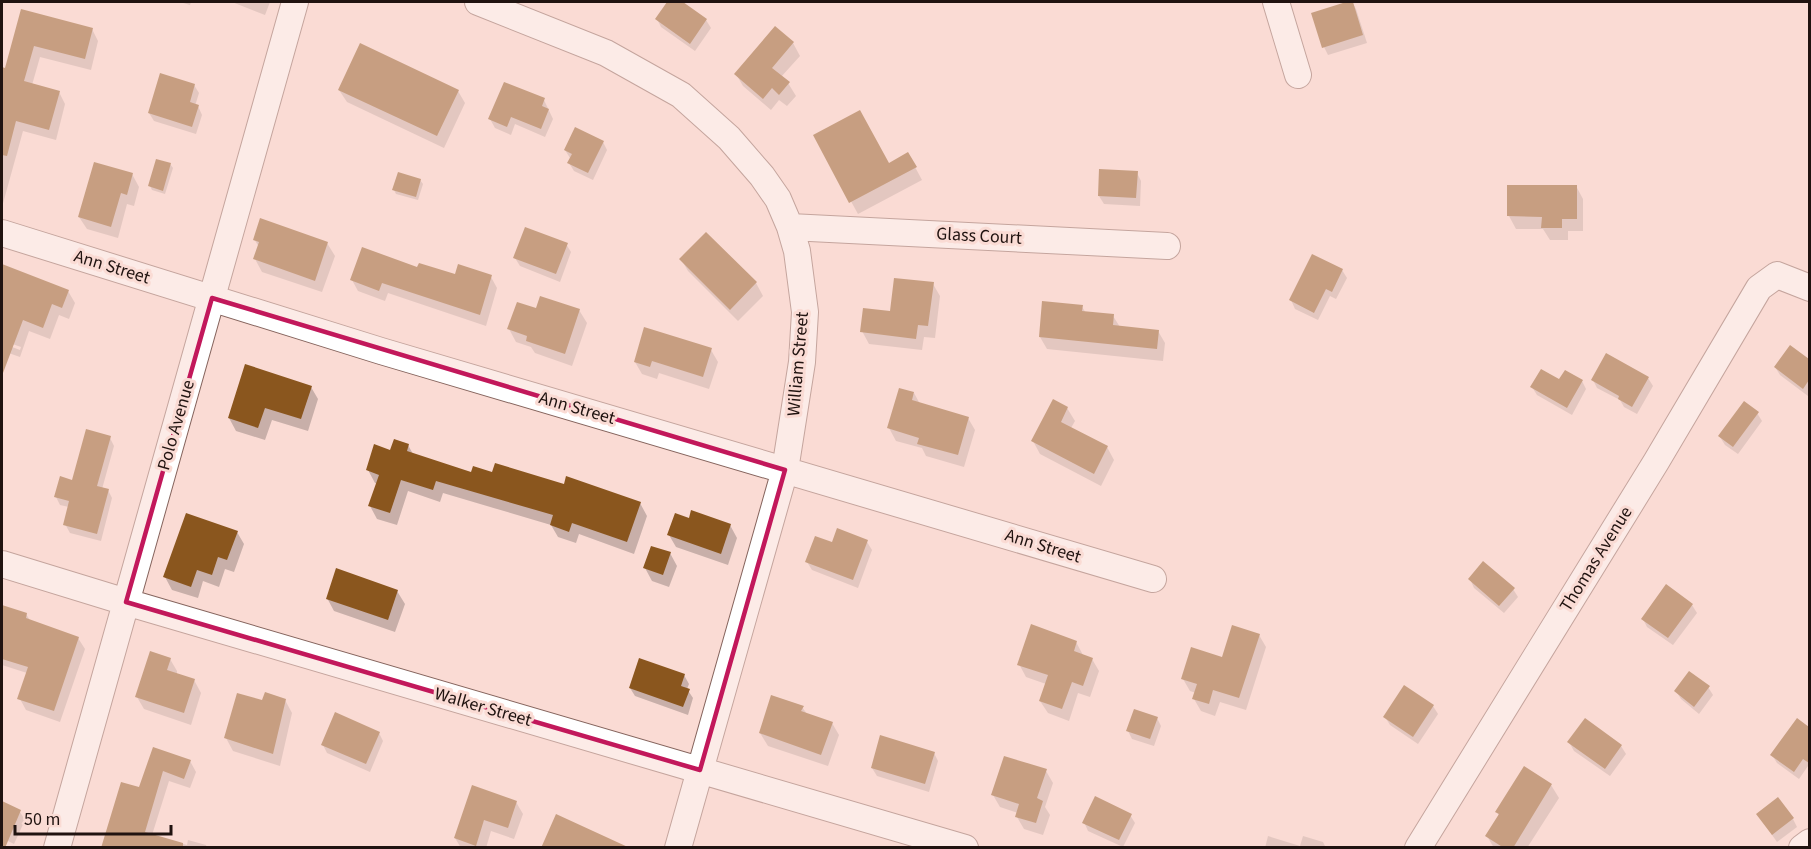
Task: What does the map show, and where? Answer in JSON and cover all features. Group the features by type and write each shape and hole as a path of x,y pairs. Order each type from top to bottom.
{"street":[{"name":"Polo Avenue","path":"57,848 295,2"},
{"name":"William Street","path":"478,2 606,53 681,95 729,138 762,176 778,199 797,251 805,312 802,362 785,470 678,848"},
{"path":"1276,2 1298,75"},
{"name":"Glass Court","path":"790,227 1167,246"},
{"name":"Ann Street","path":"2,233 381,351 1153,579"},
{"name":"Thomas Avenue","path":"1418,848 1656,462 1759,288 1777,275 1809,288"},
{"name":"Walker Street","path":"2,564 964,848"},
{"path":"1802,848 1809,842"}],"highlighted area":[{"path":"212,298 785,470 700,770 126,602"}],"building":[{"path":"667,2 683,2 707,19 690,44 655,19"},
{"path":"1353,2 1363,35 1322,48 1311,13"},
{"path":"21,9 93,28 85,59 34,46 24,81 60,91 49,130 16,121 7,156 2,155 2,67 5,68"},
{"path":"775,26 794,42 772,68 790,82 779,95 772,88 763,99 734,74"},
{"path":"360,43 459,90 437,136 338,90"},
{"path":"160,73 195,84 190,102 199,105 192,127 148,113"},
{"path":"504,82 545,98 542,106 549,109 541,129 511,117 507,127 488,119"},
{"path":"860,110 889,163 908,152 917,167 849,203 813,135"},
{"path":"575,127 604,141 588,173 567,163 572,154 564,150"},
{"path":"156,159 171,163 163,191 148,186"},
{"path":"94,162 133,173 127,195 121,193 111,227 78,217"},
{"path":"1099,169 1138,171 1136,198 1098,196"},
{"path":"398,172 421,179 416,197 392,190"},
{"path":"1507,185 1577,185 1577,219 1562,219 1562,228 1541,228 1542,217 1507,216"},
{"path":"260,218 328,242 315,281 253,259 259,242 253,240"},
{"path":"525,227 568,243 556,274 513,258"},
{"path":"706,232 757,282 730,310 679,259"},
{"path":"362,247 417,267 419,263 455,274 458,264 492,275 480,315 382,283 379,291 350,280"},
{"path":"1312,254 1343,269 1332,292 1326,289 1314,313 1289,300"},
{"path":"2,264 69,290 62,308 52,304 43,328 23,320 3,373 2,373"},
{"path":"894,278 934,282 928,326 918,325 916,339 860,332 863,308 890,311"},
{"path":"540,296 580,309 565,354 526,341 527,336 507,329 517,302 536,308"},
{"path":"1042,301 1083,305 1082,311 1114,314 1113,325 1159,330 1157,349 1039,337"},
{"path":"644,327 712,348 703,377 652,361 650,367 634,362"},
{"path":"1790,345 1809,359 1809,380 1803,389 1774,367"},
{"path":"1606,353 1649,377 1632,407 1618,399 1619,396 1591,380"},
{"path":"245,364 312,386 301,419 265,408 258,428 228,418"},
{"path":"1541,369 1559,379 1565,370 1583,380 1567,408 1530,387"},
{"path":"899,388 914,392 912,400 969,417 958,455 917,444 919,438 887,428"},
{"path":"1053,399 1068,407 1061,422 1108,446 1094,474 1031,441"},
{"path":"1744,401 1759,412 1733,447 1718,436"},
{"path":"86,429 111,436 97,486 109,489 97,534 63,525 69,501 54,497 60,476 72,480"},
{"path":"394,439 409,444 407,451 471,472 473,466 492,472 495,463 564,484 566,476 641,502 627,542 572,523 569,532 550,525 553,515 436,481 433,490 401,480 390,513 368,506 379,475 366,470 374,444 390,450"},
{"path":"691,510 731,524 721,554 667,535 675,513 689,518"},
{"path":"186,513 238,531 227,560 218,557 212,575 197,570 191,587 163,577"},
{"path":"837,528 868,540 853,580 805,562 815,536 832,542"},
{"path":"651,546 671,552 663,575 643,568"},
{"path":"1483,561 1515,588 1499,606 1468,579"},
{"path":"336,568 398,590 388,620 326,599"},
{"path":"1666,584 1693,604 1668,638 1641,619"},
{"path":"2,605 27,613 26,618 79,637 54,711 17,699 28,667 2,659"},
{"path":"1031,624 1077,641 1074,651 1093,658 1083,686 1072,682 1062,709 1039,701 1048,675 1017,665"},
{"path":"1232,625 1260,634 1239,698 1213,690 1209,704 1192,699 1197,684 1181,679 1191,647 1222,657"},
{"path":"150,651 171,658 167,670 195,679 184,713 135,697"},
{"path":"639,658 685,674 681,686 690,689 683,707 629,688"},
{"path":"1689,671 1710,686 1694,707 1674,691"},
{"path":"1404,685 1434,705 1413,737 1383,717"},
{"path":"265,692 286,699 273,754 224,738 237,693 262,700"},
{"path":"771,695 804,706 801,711 833,722 821,755 759,733"},
{"path":"1134,709 1158,717 1150,739 1126,731"},
{"path":"335,712 380,732 366,764 321,745"},
{"path":"1585,718 1622,745 1605,769 1567,742"},
{"path":"1797,718 1809,727 1809,763 1803,759 1794,772 1770,755"},
{"path":"880,735 935,752 925,784 871,768"},
{"path":"153,747 191,760 184,779 163,771 145,832 183,843 183,848 101,848 121,782 139,787"},
{"path":"1004,756 1047,769 1037,798 1043,801 1036,823 1015,817 1019,804 991,795"},
{"path":"1524,766 1552,784 1513,848 1504,848 1485,836 1499,814 1495,812"},
{"path":"472,785 517,801 508,828 484,820 476,846 454,838"},
{"path":"1095,796 1132,814 1119,840 1082,823"},
{"path":"1778,797 1794,818 1772,835 1756,814"},
{"path":"2,801 21,810 5,848 2,848"},
{"path":"556,814 630,848 541,848"}]}
